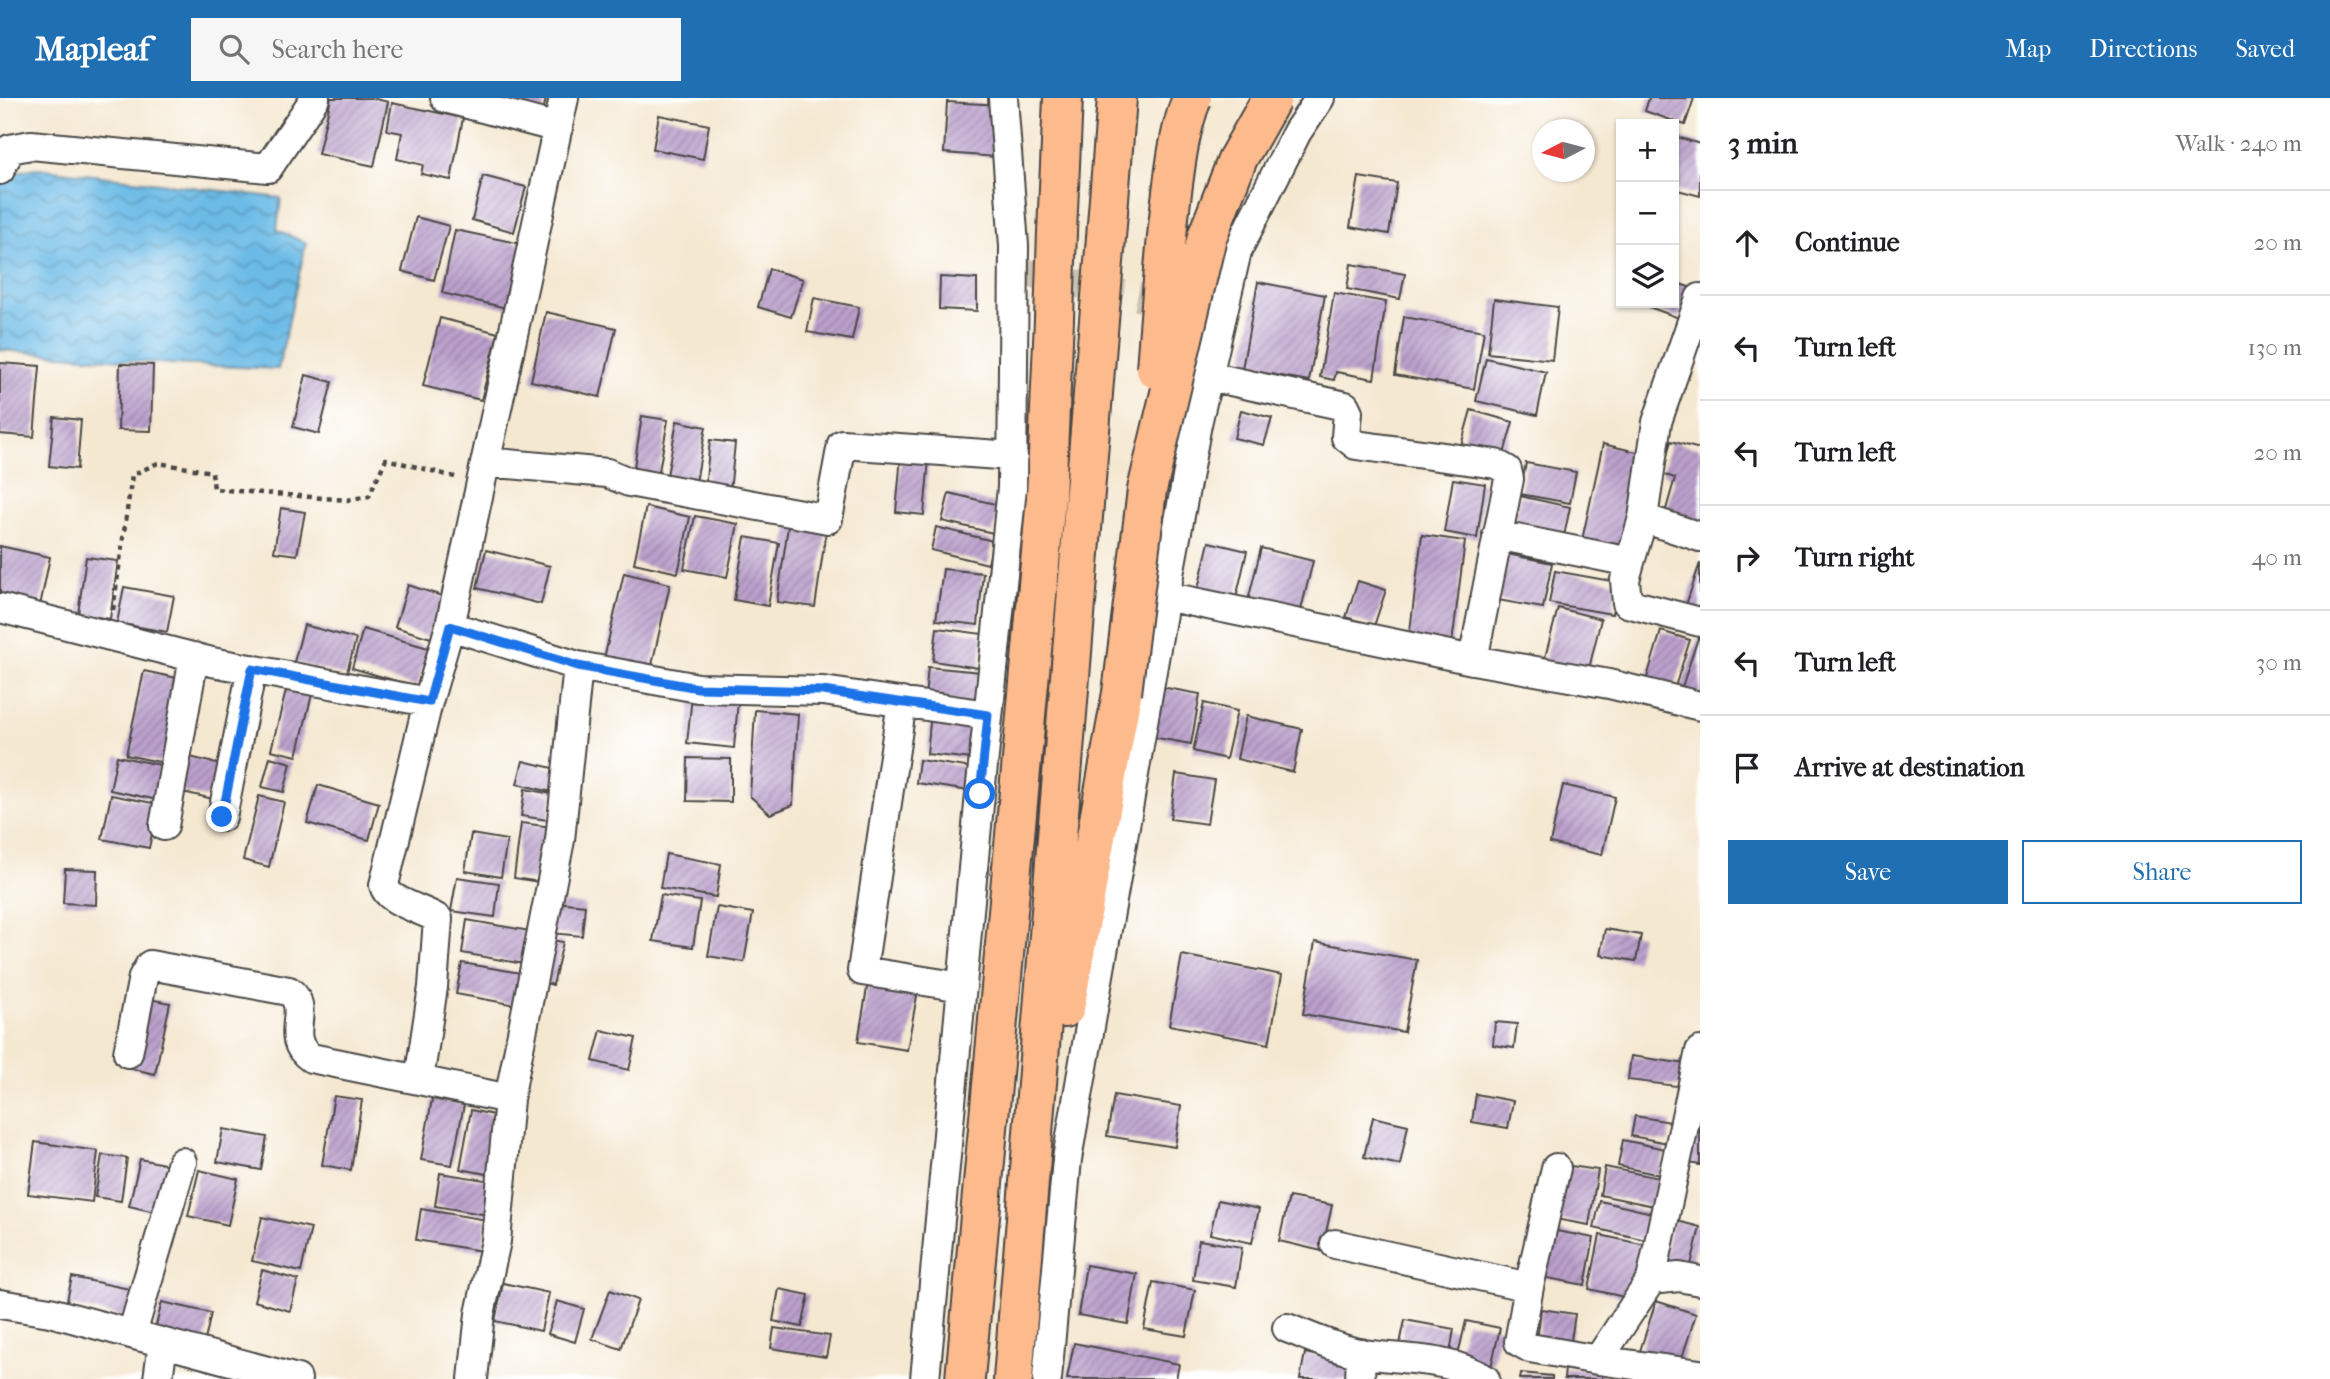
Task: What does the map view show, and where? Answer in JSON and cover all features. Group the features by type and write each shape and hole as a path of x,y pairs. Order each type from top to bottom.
{"highway":[{"path":"965,1379 1046,498 1048,232 1036,98"},
{"path":"1048,232 1063,98"},
{"path":"1013,1379 1117,98"},
{"path":"1025,1225 1122,693 1147,490 1165,252 1182,124 1192,98"},
{"path":"1147,490 1207,237 1238,158 1272,98"}],"street":[{"path":"0,170 10,149 31,145 268,168 315,98"},
{"path":"445,98 558,128"},
{"path":"419,1080 433,987 438,919 426,911 393,899 386,892 384,885 450,626 564,98"},
{"path":"925,1379 1012,488 1014,246 1003,98"},
{"path":"1046,1379 1067,1159 1165,596 1208,376 1237,251 1297,132 1320,98"},
{"path":"1700,299 1657,422 1643,518 1625,580 1627,603 1700,622"},
{"path":"1208,376 1345,406 1348,412 1346,437 1356,445 1496,464 1507,470 1509,479 1473,660"},
{"path":"484,473 607,473 629,482 828,519 842,444 1013,456"},
{"path":"1643,518 1700,537"},
{"path":"1497,534 1630,562"},
{"path":"1165,596 1473,660 1609,684 1700,706"},
{"path":"0,608 194,657 429,702"},
{"path":"450,626 578,666 698,688 823,691 988,715"},
{"path":"164,826 194,657"},
{"path":"473,1379 480,1314 496,1241 509,1099 560,840 578,666"},
{"path":"222,817 252,669"},
{"path":"902,702 862,971 962,986"},
{"path":"128,1053 143,977 150,965 289,991 295,996 298,1005 297,1040 301,1051 311,1058 509,1099"},
{"path":"1598,1360 1651,1280 1700,1051"},
{"path":"132,1334 182,1161"},
{"path":"1556,1168 1519,1342 1530,1348 1667,1374 1700,1374"},
{"path":"1335,1244 1530,1287"},
{"path":"1651,1280 1679,1277 1700,1281"},
{"path":"0,1304 50,1312 297,1379"},
{"path":"1287,1328 1360,1366 1439,1362 1470,1369 1485,1379"},
{"path":"158,1379 163,1343"}],"path":[{"path":"110,635 132,475 158,463 212,471 214,489 347,500 369,496 387,459 484,473"}],"water":[{"path":"36,168 281,198 277,230 306,243 278,369 172,364 0,350 0,184 3,175"}],"building":[{"path":"331,98 372,98 388,102 374,166 318,154"},
{"path":"492,98 546,98 542,117"},
{"path":"1649,98 1694,98 1685,125 1679,123 1679,119 1668,119 1645,111"},
{"path":"947,102 1000,105 997,157 944,153"},
{"path":"392,103 463,118 451,180 421,174 423,165 397,159 402,133 387,130"},
{"path":"659,115 709,125 703,159 653,149"},
{"path":"1679,138 1700,144 1700,196 1679,190"},
{"path":"483,176 526,187 514,232 472,220"},
{"path":"1359,177 1397,183 1389,234 1350,227"},
{"path":"416,217 449,226 434,280 402,271"},
{"path":"455,230 526,245 511,309 442,293"},
{"path":"1351,264 1405,274 1400,299 1347,289"},
{"path":"769,269 803,279 791,317 758,307"},
{"path":"940,277 977,279 977,311 939,309"},
{"path":"1258,282 1325,295 1309,381 1242,369"},
{"path":"1679,284 1689,287 1679,318 1652,308 1679,308"},
{"path":"1334,293 1386,302 1374,379 1336,372 1334,380 1320,377"},
{"path":"814,298 859,307 852,340 807,332"},
{"path":"1494,299 1558,307 1552,360 1488,353"},
{"path":"546,312 616,328 600,397 531,381"},
{"path":"1404,317 1484,331 1474,389 1395,375"},
{"path":"440,318 498,333 481,400 423,386"},
{"path":"1486,358 1546,372 1537,415 1476,401"},
{"path":"0,363 40,366 34,437 0,434"},
{"path":"120,364 153,365 151,431 118,430"},
{"path":"306,375 332,382 319,434 293,427"},
{"path":"1241,410 1272,418 1264,445 1234,438"},
{"path":"1471,410 1513,422 1502,461 1460,449"},
{"path":"642,416 668,420 658,477 633,473"},
{"path":"54,417 81,420 77,469 49,466"},
{"path":"677,421 706,427 695,487 666,481"},
{"path":"710,440 735,443 730,492 705,489"},
{"path":"1671,441 1700,449 1700,531 1663,520 1675,478 1662,474"},
{"path":"1603,444 1645,454 1624,550 1582,540"},
{"path":"901,456 929,459 924,515 896,512"},
{"path":"1526,463 1576,472 1570,503 1520,494"},
{"path":"1453,479 1485,484 1477,538 1444,532"},
{"path":"949,493 999,505 993,533 942,521"},
{"path":"1520,496 1570,507 1563,541 1512,531"},
{"path":"646,507 690,517 678,573 634,563"},
{"path":"281,508 305,512 297,555 274,552"},
{"path":"695,516 738,524 727,577 684,569"},
{"path":"788,526 826,531 815,607 777,602"},
{"path":"936,527 993,541 988,564 931,550"},
{"path":"1422,535 1465,541 1452,644 1409,639"},
{"path":"745,537 779,543 768,606 734,600"},
{"path":"1209,542 1247,551 1235,603 1197,593"},
{"path":"0,546 50,557 40,606 0,597"},
{"path":"1261,548 1313,561 1299,618 1247,605"},
{"path":"486,550 550,566 541,604 477,588"},
{"path":"1507,554 1552,563 1543,608 1498,600"},
{"path":"86,557 118,561 110,619 78,614"},
{"path":"1700,563 1700,610 1686,605"},
{"path":"943,569 983,573 978,625 936,620"},
{"path":"1555,571 1617,582 1612,614 1549,603"},
{"path":"624,573 670,584 650,674 603,663"},
{"path":"1358,581 1386,590 1374,626 1346,617"},
{"path":"408,585 445,597 431,638 395,627"},
{"path":"124,587 174,596 167,632 117,623"},
{"path":"1558,608 1601,619 1587,677 1543,665"},
{"path":"304,625 356,639 346,676 294,662"},
{"path":"937,628 983,634 979,668 933,661"},
{"path":"363,629 428,648 417,687 352,668"},
{"path":"1661,631 1690,640 1673,693 1645,684"},
{"path":"1698,638 1700,639 1700,703 1679,696"},
{"path":"928,667 981,672 977,704 925,698"},
{"path":"144,671 186,680 169,764 126,755"},
{"path":"287,687 312,694 297,756 271,750"},
{"path":"1161,687 1200,694 1191,744 1152,737"},
{"path":"692,696 738,701 734,748 687,743"},
{"path":"1204,703 1237,711 1226,759 1193,751"},
{"path":"755,710 798,714 793,805 770,814 750,796"},
{"path":"931,713 976,718 972,759 927,754"},
{"path":"1246,716 1302,729 1293,772 1237,759"},
{"path":"182,755 230,767 222,801 174,790"},
{"path":"117,756 165,766 158,800 110,790"},
{"path":"270,757 291,763 284,792 262,787"},
{"path":"688,758 731,759 731,802 687,801"},
{"path":"919,760 973,768 970,791 916,783"},
{"path":"523,761 561,770 556,793 517,784"},
{"path":"1176,774 1214,780 1207,824 1170,819"},
{"path":"318,785 379,803 369,840 307,823"},
{"path":"1563,785 1615,797 1602,855 1550,843"},
{"path":"525,789 552,794 548,820 521,816"},
{"path":"111,795 158,804 149,848 102,839"},
{"path":"259,796 284,802 269,867 243,860"},
{"path":"521,823 553,827 546,883 514,878"},
{"path":"471,834 507,840 501,877 465,871"},
{"path":"666,854 721,864 716,897 660,888"},
{"path":"65,869 97,870 96,905 63,903"},
{"path":"457,877 499,883 495,917 451,911"},
{"path":"661,895 700,901 693,947 653,941"},
{"path":"555,902 585,905 582,936 551,933"},
{"path":"717,907 753,913 744,962 708,956"},
{"path":"467,920 530,931 524,964 462,953"},
{"path":"1605,929 1641,935 1636,961 1600,955"},
{"path":"546,939 563,942 553,985 538,981"},
{"path":"1315,942 1417,960 1404,1032 1303,1014"},
{"path":"1182,955 1282,975 1269,1044 1169,1025"},
{"path":"462,963 521,973 516,1005 456,994"},
{"path":"869,976 919,985 907,1050 858,1042"},
{"path":"144,998 170,1003 155,1074 129,1068"},
{"path":"1495,1022 1517,1024 1514,1048 1493,1045"},
{"path":"601,1030 636,1038 629,1070 593,1061"},
{"path":"1631,1056 1687,1064 1684,1087 1628,1080"},
{"path":"1476,1094 1513,1101 1508,1128 1472,1122"},
{"path":"1114,1095 1181,1106 1175,1147 1107,1136"},
{"path":"334,1096 362,1100 351,1170 322,1165"},
{"path":"432,1099 464,1105 452,1165 421,1160"},
{"path":"471,1110 498,1116 487,1174 460,1169"},
{"path":"1635,1116 1671,1122 1668,1143 1631,1136"},
{"path":"1373,1117 1408,1125 1400,1165 1364,1157"},
{"path":"1696,1124 1700,1125 1700,1165 1689,1163"},
{"path":"223,1129 267,1137 261,1170 217,1162"},
{"path":"1623,1140 1665,1149 1660,1175 1618,1166"},
{"path":"35,1142 98,1151 92,1202 28,1194"},
{"path":"102,1155 127,1158 121,1201 95,1197"},
{"path":"140,1159 174,1166 164,1214 129,1206"},
{"path":"1564,1165 1598,1170 1589,1225 1555,1219"},
{"path":"1605,1167 1659,1178 1654,1206 1600,1195"},
{"path":"199,1170 238,1179 228,1225 188,1216"},
{"path":"440,1173 492,1181 488,1215 435,1206"},
{"path":"1289,1197 1332,1205 1322,1251 1279,1241"},
{"path":"1218,1200 1259,1209 1252,1243 1210,1234"},
{"path":"1600,1201 1652,1213 1646,1240 1594,1228"},
{"path":"421,1209 487,1220 482,1251 416,1240"},
{"path":"262,1217 311,1228 301,1272 252,1261"},
{"path":"1673,1220 1700,1227 1690,1269 1662,1262"},
{"path":"1551,1230 1594,1238 1585,1285 1542,1277"},
{"path":"1600,1235 1645,1245 1633,1299 1589,1289"},
{"path":"1199,1240 1242,1247 1236,1287 1193,1280"},
{"path":"1086,1265 1137,1274 1128,1324 1078,1315"},
{"path":"262,1270 298,1280 290,1311 254,1301"},
{"path":"72,1277 134,1290 128,1318 66,1305"},
{"path":"1153,1282 1195,1290 1186,1336 1144,1329"},
{"path":"503,1283 549,1293 541,1331 495,1321"},
{"path":"779,1289 809,1295 802,1327 773,1321"},
{"path":"610,1290 638,1300 621,1349 592,1339"},
{"path":"557,1301 584,1309 575,1342 548,1334"},
{"path":"1656,1301 1696,1314 1680,1364 1640,1351"},
{"path":"162,1302 211,1313 204,1345 154,1333"},
{"path":"1541,1309 1575,1314 1570,1347 1537,1342"},
{"path":"1405,1320 1454,1329 1449,1359 1399,1349"},
{"path":"1466,1321 1500,1328 1491,1367 1457,1359"},
{"path":"774,1328 830,1336 826,1357 771,1348"},
{"path":"1074,1343 1179,1364 1176,1379 1067,1379"},
{"path":"1305,1353 1351,1363 1348,1379 1300,1379"},
{"path":"1565,1368 1603,1372 1602,1379 1564,1379"},
{"path":"1521,1373 1552,1376 1552,1379 1520,1379"}],"tunnel":[{"path":"1014,270 1179,306"}],"route":[{"path":"222,817 252,669 429,702 450,626 578,666 698,688 823,691 988,715 980,794"}]}
